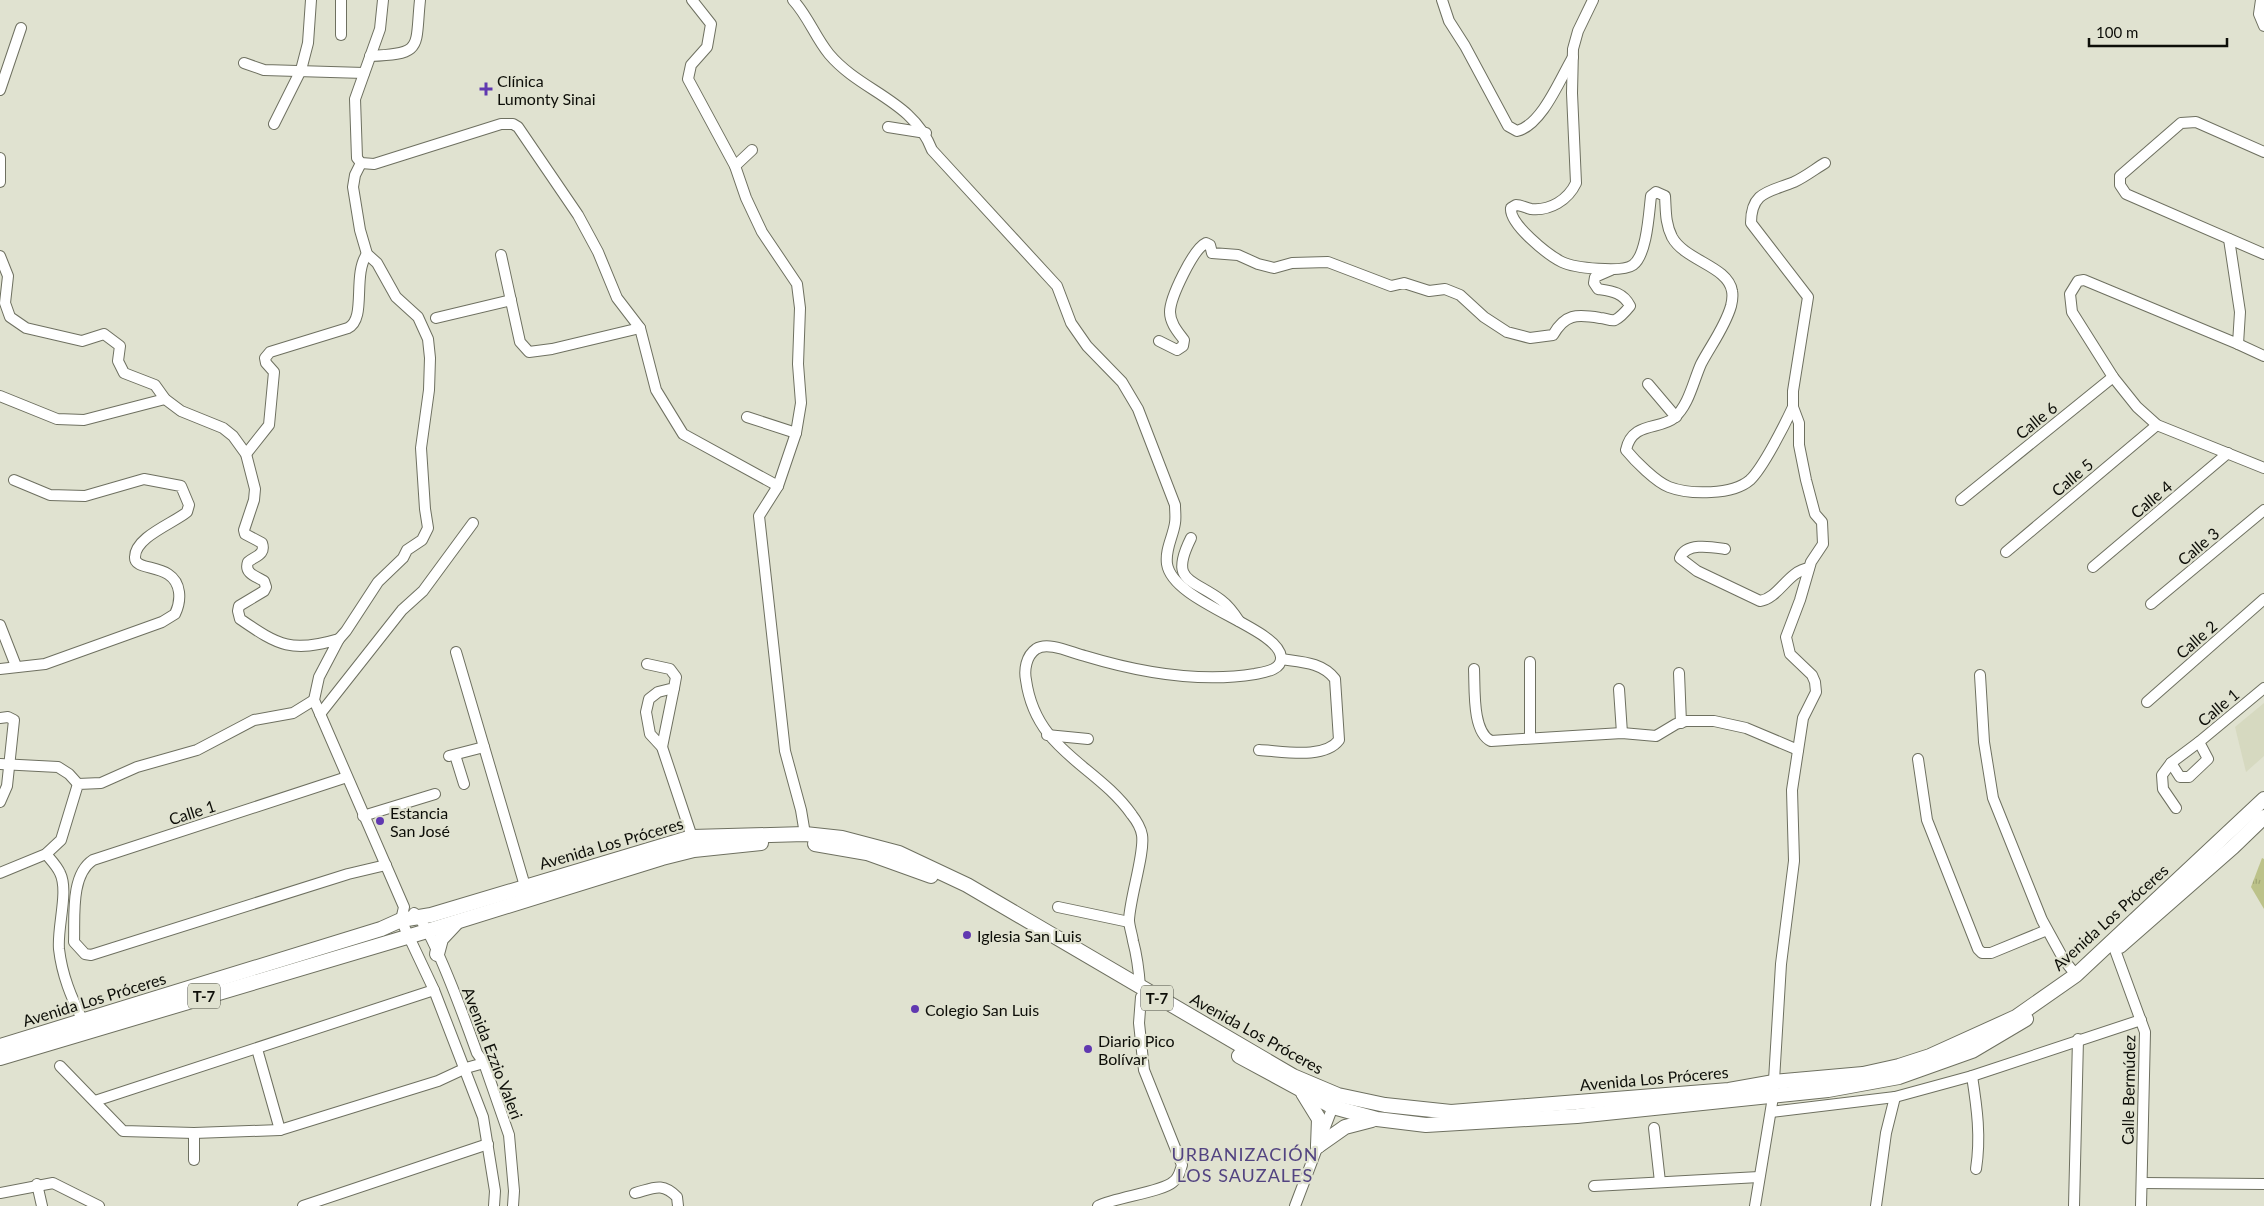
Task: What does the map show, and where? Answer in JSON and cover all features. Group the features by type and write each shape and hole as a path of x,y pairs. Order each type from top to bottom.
{"highway":[{"name":"Avenida Los Próceres","path":"0,1058 694,850 759,843 804,842 866,853 934,877 1335,1101 1378,1119 1435,1124 1577,1116 1774,1090 1863,1074 1930,1056 2016,1017 2076,975 2264,799"},
{"name":"Avenida Los Próceres","path":"0,1046 362,935 403,914 420,917 692,837 804,834 863,843 900,854 924,864 1020,915 1303,1093 1335,1101 1451,1112 1729,1090 1828,1090 1899,1076 1972,1051 2011,1030 2049,1004 2115,950 2233,847 2264,817"},
{"path":"437,954 444,934 458,921"},
{"path":"1303,1093 1319,1119 1318,1146"},
{"name":"T-7","path":"1318,1146 1345,1127 1378,1119"}],"street":[{"path":"274,124 300,72 308,43 311,0"},
{"path":"341,0 341,35"},
{"path":"383,0 380,29 355,99 357,158 361,163 374,164 501,124 513,124 518,128 578,215 598,252 617,298 640,328 656,390 683,434 778,486"},
{"path":"370,56 406,52 412,48 416,41 420,0"},
{"path":"692,0 711,24 707,47 691,65 688,79 735,166 746,198 762,232 797,284 800,308 798,364 801,403 796,433 778,486 759,516 785,750 801,810 804,834"},
{"path":"792,0 804,11 830,54 862,82 912,116 926,133 932,150 1057,286 1071,323 1087,346 1122,382 1138,409 1175,505 1176,522 1169,540 1167,564 1172,578 1194,596 1273,644 1280,653 1281,659 1278,665 1270,672 1238,677 1179,675 1104,662 1049,646 1036,648 1024,670 1027,691 1047,735 1122,803 1133,817 1142,834 1129,922 1139,970 1139,1024 1144,1070 1182,1165 1178,1178 1168,1186 1113,1199 1098,1206"},
{"path":"1442,0 1448,21 1465,46 1508,126 1517,131 1525,129 1542,111 1574,55"},
{"path":"1593,0 1574,41 1572,93 1576,183 1570,194 1552,207 1532,209 1516,205 1511,208 1511,211 1527,235 1544,250 1564,263 1612,270"},
{"path":"2261,0 2259,14 2264,26"},
{"path":"0,90 21,28"},
{"path":"244,62 259,69 364,73"},
{"path":"2264,152 2196,122 2181,123 2120,176 2120,185 2126,194 2264,254"},
{"path":"888,127 926,133"},
{"path":"735,166 752,150"},
{"path":"0,158 0,182"},
{"path":"78,784 101,783 137,767 197,750 254,720 293,713 314,700 319,677 339,639 378,582 403,558 407,550 422,540 428,528 421,448 429,390 430,358 428,339 418,317 396,297 377,263 367,254 360,230 353,187 355,175 361,163"},
{"path":"1755,1206 1774,1090 1781,964 1794,861 1792,790 1803,718 1816,692 1816,682 1812,675 1790,654 1786,637 1800,600 1812,559 1822,547 1823,534 1822,522 1815,514 1806,480 1799,445 1799,423 1793,407 1793,391 1808,297 1752,223 1751,210 1756,200 1763,194 1797,181 1825,163"},
{"path":"1159,341 1177,350 1183,346 1184,340 1174,327 1170,316 1171,302 1186,268 1197,251 1206,243 1210,245 1212,252 1238,255 1266,267 1274,268 1292,263 1320,261 1391,286 1404,283 1429,291 1445,290 1460,295 1484,317 1502,330 1530,338 1553,335 1563,321 1574,316 1612,320 1620,317 1630,306 1619,294 1611,290 1598,289 1594,283 1595,277 1612,270 1634,265 1639,258 1644,244 1652,196 1656,192 1665,196 1667,224 1679,246 1687,254 1719,272 1729,282 1733,292 1732,306 1701,365 1685,404 1676,417 1671,421 1649,426 1641,430 1628,442 1626,450 1636,462 1668,487 1710,492 1724,491 1738,487 1752,478 1793,407"},
{"path":"2229,239 2240,312 2238,344"},
{"path":"246,454 269,425 274,372 266,363 265,358 270,352 348,328 355,324 359,314 360,274 367,254"},
{"path":"0,256 8,276 5,303 10,317 26,328 82,341 104,334 112,338 120,346 118,361 124,373 155,385 165,400 181,411 223,428 233,436 246,454 255,489 254,500 244,530 245,534 262,543 264,547 261,553 248,562 246,568 248,572 264,581 266,588 242,603 238,615 240,619 259,633 287,646 304,647 339,639"},
{"path":"501,256 520,342 529,352 552,349 640,328"},
{"path":"2264,356 2089,282 2078,281 2070,294 2072,312 2113,377 2137,407 2157,425 2264,468"},
{"path":"436,318 511,300"},
{"name":"Calle 6","path":"1960,500 2113,377"},
{"path":"1648,384 1676,417"},
{"path":"0,396 57,419 84,420 165,400"},
{"path":"747,417 796,433"},
{"name":"Calle 5","path":"2006,552 2157,425"},
{"name":"Calle 4","path":"2093,567 2228,452"},
{"path":"0,668 45,664 162,622 175,614 179,598 178,584 171,575 146,567 136,562 134,558 135,553 144,541 156,530 187,512 189,505 181,486 144,479 85,496 50,495 14,480"},
{"name":"Calle 3","path":"2151,604 2264,510"},
{"path":"320,714 402,610 423,591 473,523"},
{"path":"1191,538 1182,557 1181,568 1185,576 1194,585 1229,607 1241,624"},
{"path":"1725,549 1691,548 1684,551 1680,558 1697,571 1760,600 1769,597 1787,579 1809,568"},
{"name":"Calle 2","path":"2147,702 2264,599"},
{"path":"0,625 16,666"},
{"path":"456,652 525,886"},
{"path":"1259,750 1318,751 1334,747 1339,740 1335,679 1330,671 1319,665 1281,659"},
{"path":"1530,662 1530,738"},
{"path":"647,664 670,669 676,677 662,747"},
{"path":"1474,669 1478,728 1491,741 1622,733 1656,736 1681,723 1714,721 1738,726 1798,750"},
{"path":"1679,673 1681,723"},
{"path":"1980,674 1982,726 1993,798 2047,930 2076,975"},
{"path":"674,688 658,692 649,699 646,712 650,734 662,747 692,837"},
{"path":"1619,688 1622,733"},
{"name":"Calle 1","path":"2171,763 2180,777 2189,777 2208,759 2199,742 2264,688"},
{"name":"Avenida Ezzio Valeri","path":"314,700 386,865 403,914 408,935 434,990 466,1068 483,1117 495,1191 494,1206"},
{"path":"0,718 8,716 14,720 5,763 7,786 0,802"},
{"path":"1047,735 1088,739"},
{"path":"2176,808 2162,783 2162,775 2171,763 2199,742"},
{"path":"464,784 452,756 484,747"},
{"path":"1918,759 1927,820 1978,949 1982,953 1991,953 2047,930"},
{"path":"5,763 58,766 78,784"},
{"name":"Calle 1","path":"347,777 93,860 86,865 81,874 76,904 74,942 85,954 91,955 348,874 386,865"},
{"path":"0,874 46,854 61,840 78,784"},
{"path":"363,816 435,794"},
{"path":"46,854 61,873 63,883 58,933 61,961 66,984 83,1021"},
{"path":"1058,907 1129,922"},
{"name":"Avenida Ezzio Valeri","path":"420,917 477,1053 484,1063 510,1135 514,1191 513,1206"},
{"name":"Calle Bermúdez","path":"2115,950 2145,1032 2141,1206"},
{"path":"95,1101 434,990"},
{"path":"1771,1112 1895,1097 1972,1076 2078,1039 2141,1020"},
{"path":"2074,1206 2078,1039"},
{"path":"257,1049 280,1130"},
{"path":"60,1066 124,1131 194,1133 280,1130 438,1081 466,1068 484,1063"},
{"path":"1972,1076 1980,1144 1976,1169"},
{"path":"1876,1206 1886,1133 1895,1097"},
{"path":"1295,1206 1335,1101"},
{"path":"1654,1128 1660,1182"},
{"path":"194,1133 194,1160"},
{"path":"307,1206 488,1144"},
{"path":"1594,1186 1759,1177"},
{"path":"0,1193 37,1184 54,1183 99,1206"},
{"path":"2142,1183 2264,1184"},
{"path":"37,1184 42,1206"},
{"path":"635,1193 658,1187 668,1189 677,1197 678,1206"}],"shaded area":[{"path":"2264,703 2264,756 2246,772 2235,727"}],"green space":[{"path":"2262,858 2264,859 2264,909 2251,887"}],"place":[{"name":"Clínica Lumonty Sinai","path":"486,89"},
{"name":"Estancia San José","path":"380,821"},
{"name":"Iglesia San Luis","path":"967,935"},
{"name":"Colegio San Luis","path":"915,1009"},
{"name":"Diario Pico Bolívar","path":"1088,1049"}],"district":[{"name":"URBANIZACIÓN LOS SAUZALES","path":"1245,1164"}]}
